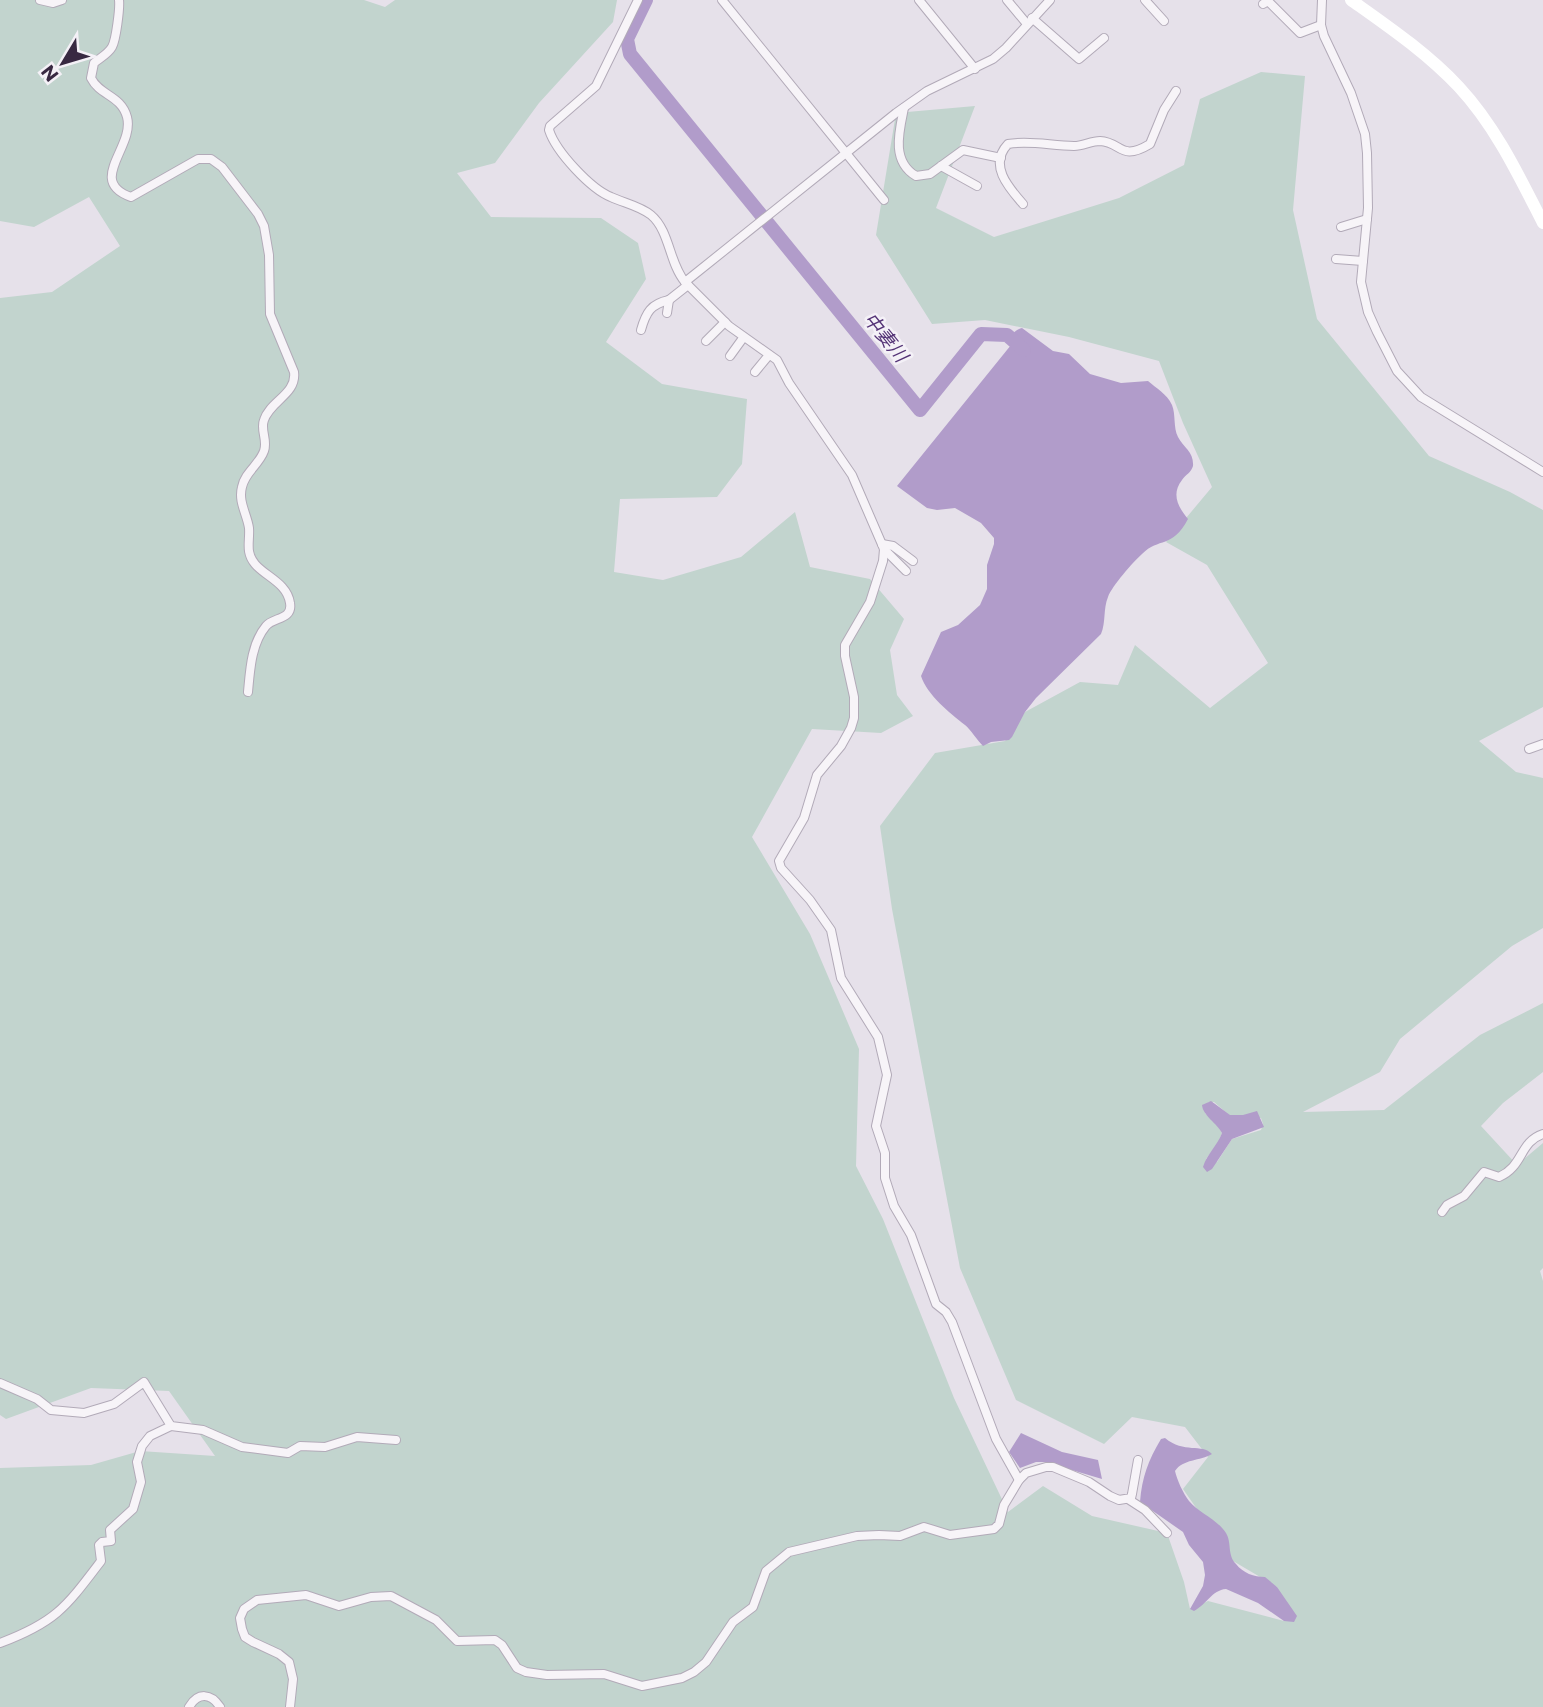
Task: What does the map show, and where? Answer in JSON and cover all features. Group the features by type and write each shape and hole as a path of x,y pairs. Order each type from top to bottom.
{"main road":[{"path":"1351,0 1420,50 1465,94 1502,144 1543,223"}],"street":[{"path":"40,0 53,3 62,0"},
{"path":"119,0 120,9 113,45 107,54 94,63 91,78 101,91 118,99 127,115 126,142 113,163 113,182 118,190 131,197 198,159 211,159 222,167 264,226 269,255 270,314 294,372 291,388 275,403 263,420 266,446 242,486 242,507 249,527 249,555 257,566 281,586 290,603 288,613 267,624 260,637 253,653 248,692"},
{"path":"638,0 596,86 550,126 549,131 576,170 591,185 609,196 643,210 657,221 679,276 743,338 780,365 789,383 852,475 883,546 906,570"},
{"path":"722,0 884,200"},
{"path":"919,0 975,69"},
{"path":"1007,0 1079,58 1104,38"},
{"path":"641,330 654,304 669,300 764,218 927,91 975,69 1006,48 1050,0"},
{"path":"1145,0 1164,21"},
{"path":"1322,0 1321,25 1351,93 1365,134 1368,163 1367,219 1361,282 1368,312 1402,379 1435,407 1543,472"},
{"path":"1263,4 1269,1 1300,33 1321,25"},
{"path":"1023,204 1004,183 1001,173 1002,152 1008,144 1019,142 1075,146 1103,142 1123,152 1149,146 1164,110 1176,91"},
{"path":"904,108 899,150 906,169 916,176 924,177 963,150 1001,158"},
{"path":"942,166 977,186"},
{"path":"1341,227 1367,219"},
{"path":"1336,259 1363,261"},
{"path":"667,313 669,300"},
{"path":"706,341 725,322"},
{"path":"730,356 743,338"},
{"path":"755,372 769,355"},
{"path":"883,546 894,546 913,561"},
{"path":"883,546 883,561 870,602 845,645 854,697 851,728 841,746 817,775 804,818 779,861 781,868 810,900 831,930 841,978 878,1037 887,1075 876,1126 885,1153 885,1178 889,1194 907,1226 936,1304 946,1312 951,1322 996,1438 1019,1480"},
{"path":"1529,749 1543,744"},
{"path":"1442,1212 1447,1205 1464,1196 1484,1172 1499,1177 1515,1168 1529,1143 1543,1134"},
{"path":"0,1383 37,1399 51,1410 84,1413 114,1404 144,1382 171,1426"},
{"path":"0,1643 26,1634 57,1615 87,1582 101,1561 99,1545 111,1541 110,1530 133,1509 141,1482 137,1462 142,1446 150,1436 171,1426 193,1427 242,1447 279,1452 288,1452 300,1446 330,1446 358,1437 396,1440"},
{"path":"1128,1499 1132,1494 1138,1460"},
{"path":"290,1707 293,1679 289,1662 279,1654 253,1642 246,1637 242,1629 240,1618 244,1609 257,1600 306,1595 339,1606 383,1595 436,1620 457,1641 495,1640 502,1645 517,1668 526,1672 547,1675 604,1674 642,1686 682,1678 701,1668 733,1622 752,1607 766,1572 789,1552 857,1536 900,1536 924,1527 950,1535 994,1529 999,1524 1004,1504 1019,1480 1026,1472 1036,1469 1053,1467 1089,1482 1119,1500 1128,1499 1151,1515 1167,1533"},
{"path":"189,1707 196,1698 203,1695 215,1699 220,1707"}],"shaded area":[{"path":"0,0 364,0 385,7 395,0 617,0 613,22 539,103 495,163 457,173 491,217 601,218 638,243 646,279 606,342 662,384 747,399 742,464 717,497 620,499 614,572 663,580 741,557 795,512 810,567 870,579 904,619 890,650 897,695 913,716 881,733 812,729 752,837 810,934 859,1049 856,1166 883,1219 954,1398 1008,1512 1043,1486 1092,1516 1167,1533 1190,1609 1208,1601 1284,1621 1277,1587 1233,1561 1183,1489 1208,1457 1185,1427 1132,1417 1104,1444 1016,1400 960,1268 892,909 880,826 935,753 1005,741 1025,712 1080,682 1118,685 1135,645 1210,708 1268,663 1207,565 1166,542 1212,487 1159,361 1069,337 985,320 932,324 876,235 896,113 975,106 936,208 994,237 1119,198 1184,165 1200,99 1261,72 1305,76 1293,210 1317,319 1429,456 1510,492 1543,510 1543,707 1479,741 1516,772 1543,778 1543,928 1512,946 1400,1039 1380,1072 1303,1112 1384,1110 1480,1035 1543,1003 1543,1072 1503,1103 1481,1126 1517,1165 1543,1143 1543,1268 1540,1271 1543,1281 1543,1707 0,1707 0,1468 91,1465 140,1451 215,1456 169,1391 91,1388 6,1419 0,1415 0,298 52,292 120,246 89,197 34,227 0,221","holes":["1208,1102 1214,1102 1229,1115 1261,1118 1263,1124 1261,1130 1232,1139 1217,1162 1206,1159 1222,1133 1205,1113"]},
{"path":"1022,328 1053,351 1069,354 1090,374 1121,383 1148,381 1158,389 1172,405 1176,433 1190,454 1193,466 1179,485 1176,495 1181,510 1188,519 1182,528 1171,539 1148,549 1123,574 1108,597 1101,634 1036,698 1012,737 983,746 967,727 934,697 921,676 941,632 958,625 980,605 987,589 987,565 994,538 981,523 955,508 927,508 897,486 1011,345 1014,332"},
{"path":"1211,1101 1230,1115 1257,1111 1264,1127 1232,1139 1212,1169 1207,1172 1203,1167 1222,1133 1203,1109 1202,1105"},
{"path":"1021,1433 1062,1452 1098,1460 1102,1479 1045,1462 1036,1462 1020,1468 1009,1452"},
{"path":"1165,1438 1179,1446 1203,1449 1212,1454 1178,1467 1175,1471 1180,1486 1193,1505 1226,1533 1231,1557 1239,1567 1249,1574 1265,1577 1277,1587 1297,1616 1294,1622 1284,1621 1258,1603 1226,1589 1217,1592 1194,1611 1190,1609 1203,1586 1203,1562 1189,1545 1183,1532 1140,1502 1149,1462 1161,1439"}],"waterway":[{"name":"中妻川","path":"646,0 627,39 630,54 920,410 981,334 1007,335 1024,350"}]}
